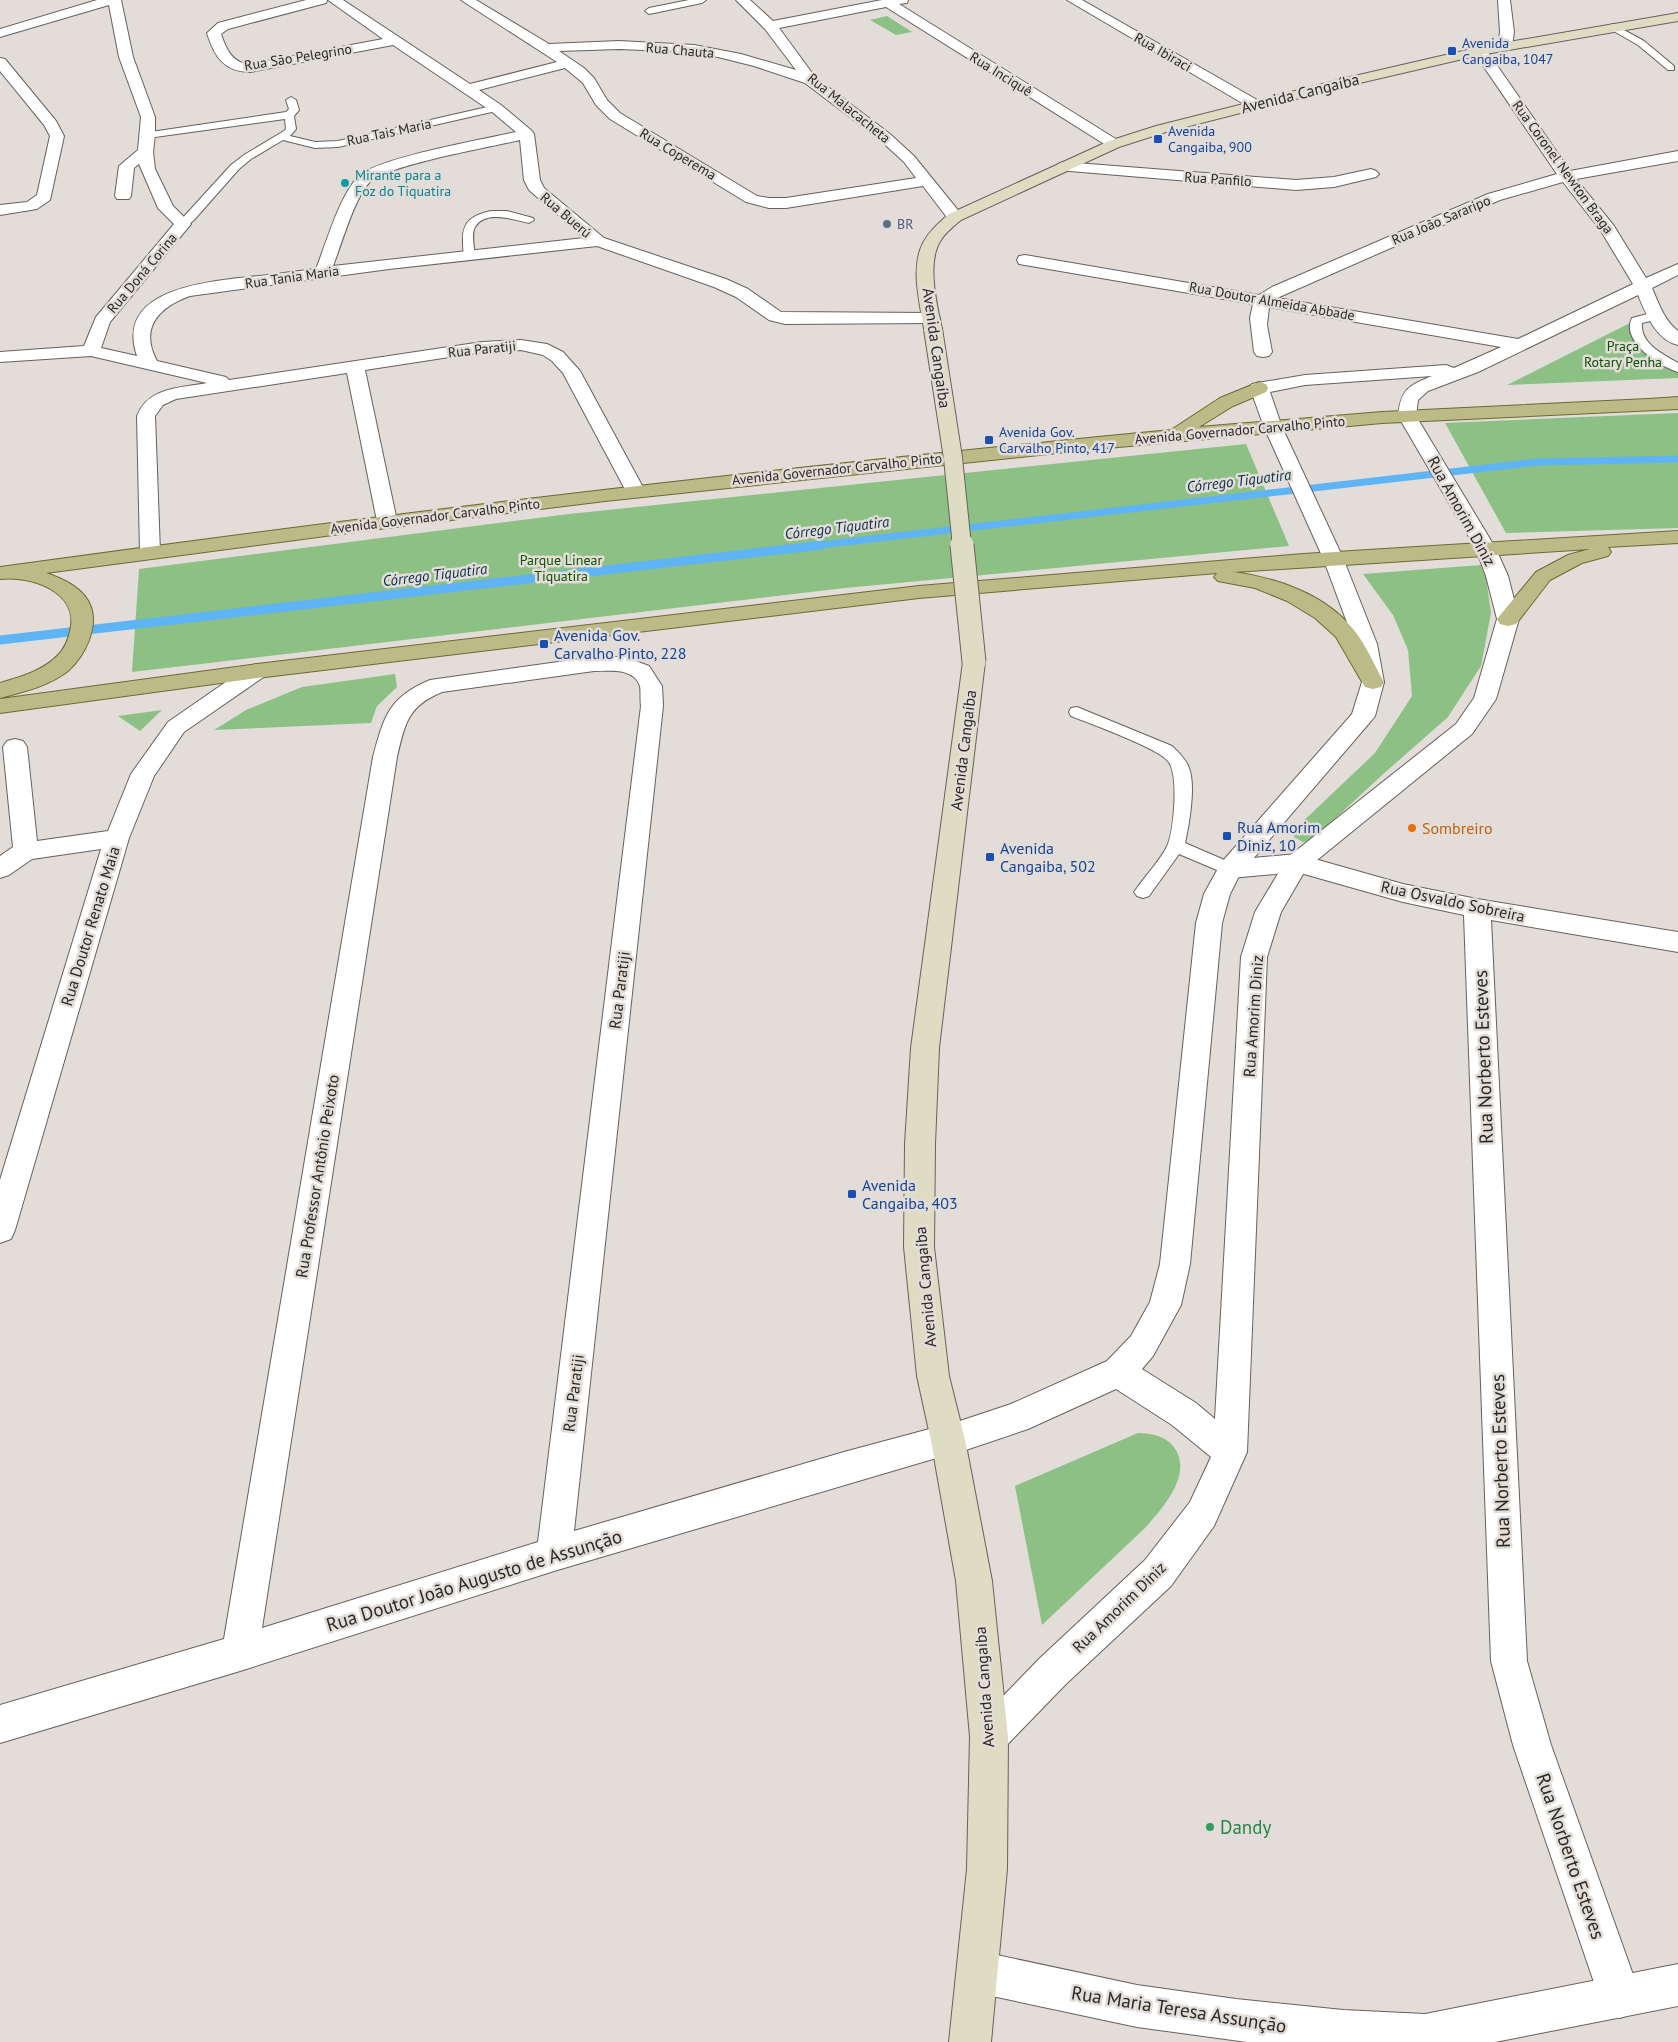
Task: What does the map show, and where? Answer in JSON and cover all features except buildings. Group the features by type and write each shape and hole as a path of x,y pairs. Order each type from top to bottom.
{"main road":[{"name":"Avenida Cangaíba","path":"970,2042 987,1869 989,1737 974,1581 948,1440 933,1376 919,1247 920,1144 925,1048 974,662 953,458 925,267 930,244 941,229 955,217 1114,144 1161,129 1254,104 1480,51 1678,17"},
{"path":"1176,435 1234,396 1259,388"},
{"name":"Avenida Governador Carvalho Pinto","path":"6,572 387,521 635,491 1176,435 1273,427 1412,424 1678,403"},
{"path":"0,706 257,671 919,592 1182,571 1329,549 1678,537"},
{"path":"1508,619 1543,576 1559,566 1575,559 1657,538"},
{"path":"1182,571 1259,582 1294,596 1323,612 1345,633 1373,682"},
{"path":"0,691 54,670 73,655 85,625 78,600 60,585 43,578 6,572"}],"street":[{"path":"0,21 6,31 111,0"},
{"name":"Rua Doná Corina","path":"90,351 102,321 118,300 167,246 183,224 166,208 147,169 145,152 148,135 148,117 126,57 115,0"},
{"name":"Rua São Pelegrino","path":"321,0 223,26 214,33 216,42 231,64 238,68 250,68 394,41"},
{"path":"334,0 496,108 527,134"},
{"name":"Rua Coperema","path":"467,0 568,63 588,81 601,102 615,116 752,199 769,203 786,203 927,181"},
{"name":"Rua Malacacheta","path":"742,0 770,26 810,80 885,137 909,159 955,217"},
{"name":"Rua Ibiraci","path":"1073,0 1254,104"},
{"path":"1504,0 1507,32 1504,46"},
{"path":"770,26 895,1"},
{"name":"Rua Inciquê","path":"895,1 1114,144"},
{"name":"Rua Chauta","path":"546,48 618,46 708,52 769,65 810,80"},
{"name":"Rua Coronel Newton Braga","path":"1480,51 1566,176 1608,228 1642,285 1655,316 1665,330 1678,340"},
{"path":"0,62 51,124 57,136 44,197 31,206 0,210"},
{"path":"468,89 568,63"},
{"name":"Rua Buerú","path":"527,134 532,180 537,190 598,241 720,283 742,293 775,316 785,319 932,324"},
{"name":"Rua Tais Maria","path":"324,272 350,204 357,188 365,178 380,170 403,163 527,134"},
{"path":"123,196 127,166 145,152"},
{"name":"Rua João Sararipo","path":"1264,300 1278,291 1494,197 1566,176 1678,156"},
{"name":"Rua Panfilo","path":"1063,167 1296,185 1318,185 1339,182 1371,174"},
{"name":"Rua Tania Maria","path":"151,366 140,342 140,331 150,314 165,301 193,291 324,272 598,241"},
{"name":"Rua Doutor Almeida Abbade","path":"1025,260 1520,345"},
{"path":"1412,424 1409,398 1421,387 1472,368 1678,269"},
{"path":"1263,352 1259,317 1260,307 1264,300"},
{"name":"Rua Paratiji","path":"250,383 482,347 519,345 539,348 556,355 571,371 635,491"},
{"path":"0,357 90,351 209,380 250,383"},
{"path":"355,367 387,521"},
{"path":"948,1440 1016,1418 1118,1372 1142,1346 1165,1304 1175,1264 1209,923 1217,894 1230,869 1363,716 1373,682 1366,644 1329,549 1273,427 1259,388 1305,380 1472,368"},
{"path":"150,552 146,416 149,407 157,400 174,394 250,383"},
{"name":"Rua Amorim Diniz","path":"989,1737 1053,1671 1158,1573 1202,1514 1230,1452 1254,957 1268,912 1297,863 1464,729 1485,699 1508,619 1497,576 1482,543 1412,424"},
{"name":"Rua Paratiji","path":"406,703 421,692 438,685 594,664 625,664 641,670 651,686 652,706 554,1554"},
{"name":"Rua Doutor Renato Maia","path":"0,1230 117,838 143,774 176,727 257,671"},
{"name":"Rua Professor Antônio Peixoto","path":"240,1653 385,757 396,716 406,703"},
{"path":"14,747 26,851"},
{"path":"0,869 26,851 117,838"},
{"name":"Rua Osvaldo Sobreira","path":"1230,869 1297,863 1403,893 1477,908 1678,942"},
{"name":"Rua Norberto Esteves","path":"1477,908 1509,1661 1532,1745 1620,1997"},
{"path":"1118,1372 1184,1414 1230,1452"},
{"name":"Rua Doutor João Augusto de Assunção","path":"0,1724 240,1653 554,1554 844,1468 948,1440"},
{"name":"Rua Maria Teresa Assunção","path":"978,1972 1110,2001 1164,2010 1236,2020 1432,2039 1678,1985"}],"lane":[{"path":"656,0 668,11"},
{"path":"649,11 698,8 690,2 702,0"},
{"path":"1613,27 1641,44 1671,68"},
{"path":"148,135 289,115 294,110 292,100"},
{"name":"Rua Tais Maria","path":"282,137 315,145 338,144 496,108"},
{"path":"183,224 194,216 234,167 250,155 282,137 290,129 289,115"},
{"path":"469,256 469,230 471,224 477,220 499,214 528,220"},
{"path":"1655,316 1636,321 1634,326 1636,334 1653,353 1678,368"},
{"path":"1077,712 1166,750 1174,757 1181,768 1183,784 1182,806 1176,846 1143,892"},
{"path":"1176,846 1230,869"}],"green space":[{"path":"887,16 912,32 896,35 870,20"},
{"name":"Praça Rotary Penha","path":"1630,323 1643,339 1678,364 1678,378 1507,385"},
{"path":"1678,413 1678,528 1506,533 1445,423"},
{"name":"Parque Linear Tiquatira","path":"1246,444 1289,546 845,588 132,672 139,569 569,514"},
{"path":"1481,565 1486,578 1491,613 1481,666 1448,717 1312,840 1303,842 1294,837 1297,827 1375,753 1412,696 1408,650 1393,615 1363,574"},
{"path":"395,674 397,687 377,706 371,723 214,730 246,710 302,687"},
{"path":"162,710 140,731 118,716"},
{"path":"1138,1433 1157,1436 1173,1446 1179,1456 1180,1468 1174,1490 1160,1511 1145,1528 1042,1625 1015,1486"}],"waterway":[{"name":"Córrego Tiquatira","path":"811,546 1538,462 1678,459"},
{"name":"Córrego Tiquatira","path":"0,640 822,545"}],"place":[{"name":"Avenida Cangaiba, 1047","path":"1452,51"},
{"name":"Avenida Cangaiba, 900","path":"1158,139"},
{"name":"Mirante para a Foz do Tiquatira","path":"345,183"},
{"name":"BR","path":"887,224"},
{"name":"Avenida Gov. Carvalho Pinto, 417","path":"989,440"},
{"name":"Avenida Gov. Carvalho Pinto, 228","path":"544,644"},
{"name":"Sombreiro","path":"1412,828"},
{"name":"Rua Amorim Diniz, 10","path":"1227,836"},
{"name":"Avenida Cangaiba, 502","path":"990,857"},
{"name":"Avenida Cangaiba, 403","path":"852,1194"},
{"name":"Dandy","path":"1210,1827"}]}
